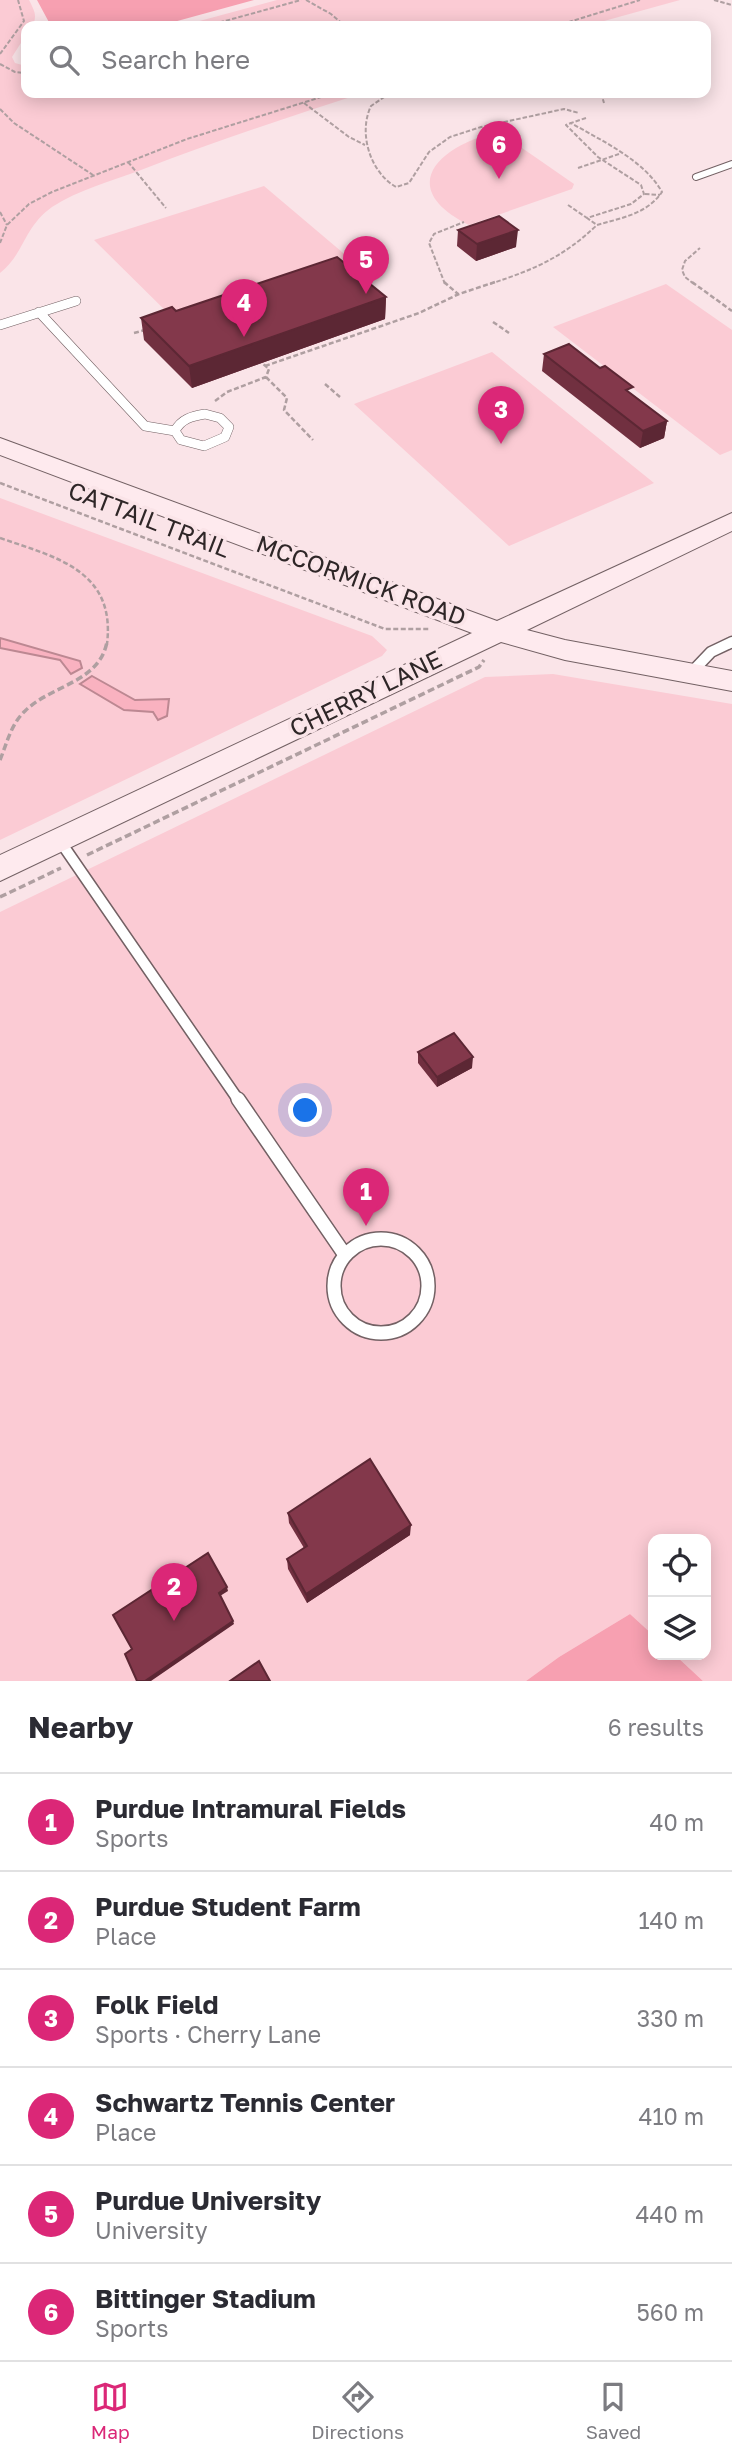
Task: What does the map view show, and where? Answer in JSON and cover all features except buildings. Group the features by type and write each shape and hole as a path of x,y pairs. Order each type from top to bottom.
{"street":[{"name":"MCCORMICK ROAD","path":"0,446 490,642 565,650 732,681"},
{"name":"CHERRY LANE","path":"0,869 60,855 732,521"}],"lane":[{"path":"696,177 732,164"},
{"path":"0,326 76,301"},
{"path":"39,312 145,426 176,430"},
{"path":"205,414 220,418 229,426 229,432 220,441 204,446 187,444 181,440 176,430 182,421 205,414"},
{"path":"690,674 711,652 732,642"},
{"path":"60,855 345,1255"},
{"path":"388,1240 403,1245 420,1260 429,1280 429,1295 423,1309 412,1321 398,1329 382,1332 366,1329 352,1322 341,1311 334,1297 332,1282 336,1268 345,1255 372,1241 388,1240"}],"path":[{"path":"18,0 24,15 23,21"},
{"path":"225,21 301,0"},
{"path":"306,0 339,21"},
{"path":"572,21 640,0"},
{"path":"714,0 732,5"},
{"path":"0,54 21,24"},
{"path":"0,64 21,73"},
{"path":"0,242 8,225 29,204 93,175 187,139 317,98"},
{"path":"365,145 369,108 380,98"},
{"path":"602,98 604,103"},
{"path":"304,102 349,137 365,145 389,185 404,186 409,183 421,160 438,144 458,134 564,109 579,113"},
{"path":"0,109 15,124 93,175"},
{"path":"586,118 566,125 604,160 641,185 644,194"},
{"path":"205,414 216,399 227,392 266,377 270,373 263,365 419,313 459,294 541,267 580,241 597,225 654,205 660,195 660,186 656,181 571,123"},
{"path":"578,168 619,154"},
{"path":"128,162 166,208"},
{"path":"587,218 631,204 644,194 660,195"},
{"path":"568,205 597,225"},
{"path":"0,212 8,225"},
{"path":"459,294 444,283 429,243 434,234 464,222"},
{"path":"700,248 685,261 682,270 685,277 732,311"},
{"path":"493,322 509,333"},
{"path":"134,333 154,327"},
{"path":"266,377 287,398 284,410 313,440"},
{"path":"325,384 340,397"},
{"name":"CATTAIL TRAIL","path":"0,483 385,629 433,629"},
{"path":"0,538 81,569 97,585 106,606 109,629 106,652 96,666 25,712 17,720 0,760"},
{"path":"89,855 479,667 490,642"},
{"path":"0,897 60,855"}],"shaded area":[{"path":"0,0 29,0 35,13 34,21 21,21 21,43 12,57 15,63 21,65 21,98 348,98 73,196 42,215 15,257 0,273"},
{"path":"37,0 254,0 177,21 48,21"},
{"path":"277,0 680,0 604,21 199,21"},
{"path":"499,132 574,184 572,189 469,225 446,211 433,196 430,182 434,169 459,146"},
{"path":"264,186 355,263 179,324 94,240"},
{"path":"666,284 732,330 732,450 720,455 553,327"},
{"path":"492,352 654,483 509,546 354,404"},
{"path":"0,498 372,636 387,650 382,656 0,840"},
{"path":"0,638 80,661 82,668 71,674 60,660 0,648"},
{"path":"553,674 732,704 732,1681 703,1681 680,1660 711,1660 711,1534 648,1534 648,1630 630,1614 559,1657 526,1681 0,1681 0,912 485,677"},
{"path":"92,676 135,700 169,699 167,716 158,720 153,712 124,710 80,684"},
{"path":"630,1614 648,1630 648,1660 680,1660 703,1681 526,1681 559,1657"}],"place":[{"name":"Bittinger Stadium","path":"499,179"},
{"name":"Purdue University","path":"366,294"},
{"name":"Schwartz Tennis Center","path":"244,337"},
{"name":"Folk Field","path":"501,444"},
{"name":"Purdue Intramural Fields","path":"366,1226"},
{"name":"Purdue Student Farm","path":"174,1621"}]}
